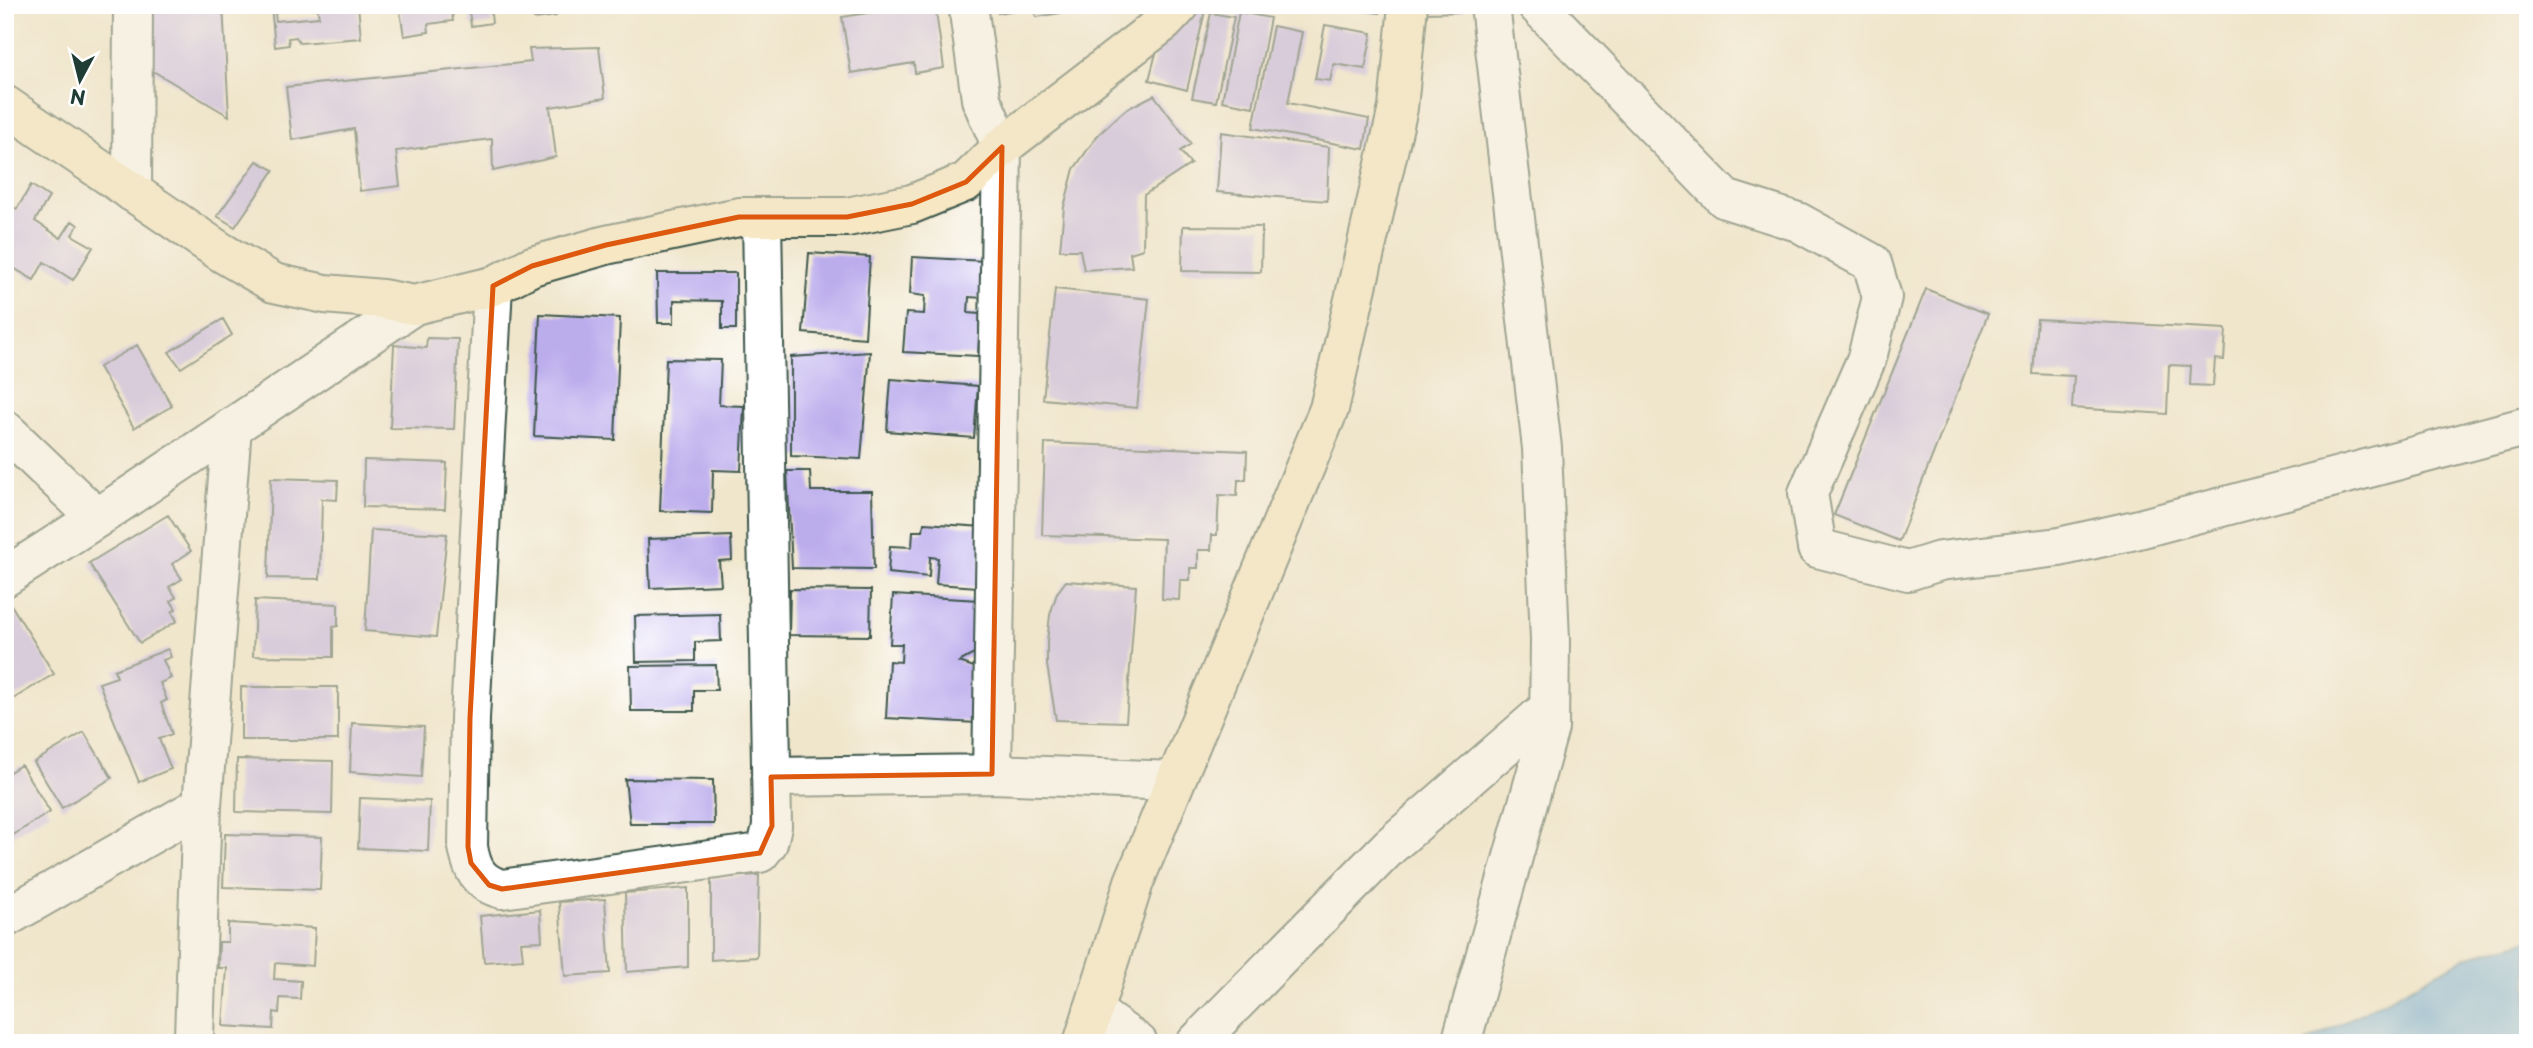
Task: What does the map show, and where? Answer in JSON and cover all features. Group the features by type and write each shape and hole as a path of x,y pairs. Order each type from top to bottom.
{"street":[{"path":"132,192 133,5"},
{"path":"968,5 981,99 1002,146 992,774"},
{"path":"5,577 414,305 493,286 532,265 606,245 739,217 846,217 912,204 967,182 1002,146 1164,22 1180,5"},
{"path":"1138,1043 1088,1027 1134,882 1329,409 1398,108 1408,5"},
{"path":"1461,1043 1549,728 1550,640 1542,448 1490,5"},
{"path":"1537,5 1725,199 1798,222 1872,263 1882,296 1867,358 1808,493 1817,548 1908,571 1940,561 2059,547 2134,530 2528,426"},
{"path":"5,105 221,252 274,282 325,294 414,305"},
{"path":"493,286 470,718 468,847 471,863 479,878 488,885 502,889 760,853 768,843 772,826 762,217"},
{"path":"194,1036 202,805 232,427"},
{"path":"5,430 97,518"},
{"path":"1196,1043 1390,846 1549,708"},
{"path":"771,777 992,774 1175,781"},
{"path":"5,918 202,805"}],"highlighted area":[{"path":"1002,147 992,774 771,777 772,826 760,853 502,889 489,885 471,863 468,847 470,718 493,286 532,266 606,245 739,217 847,217 912,204 966,182"}],"water":[{"path":"2528,940 2528,1043 2304,1043 2469,956"}],"building":[{"path":"145,5 223,5 229,116 148,68"},
{"path":"271,5 274,5 276,21 319,17 317,7 358,5 361,38 300,43 296,37 288,38 289,45 275,47"},
{"path":"399,5 490,5 492,23 471,26 469,11 452,14 453,21 428,24 429,32 404,36"},
{"path":"532,5 570,5 571,8 559,10 556,16 534,19"},
{"path":"935,5 944,68 915,73 914,63 851,73 842,17"},
{"path":"997,5 1060,5 1061,13 1036,17 1034,7 998,13"},
{"path":"1357,5 1380,5 1379,13 1356,10"},
{"path":"1425,5 1464,5 1464,12 1425,13"},
{"path":"1193,7 1205,11 1187,90 1149,80 1162,30"},
{"path":"1239,12 1270,18 1253,107 1222,101"},
{"path":"1211,13 1234,17 1216,102 1192,98"},
{"path":"1325,25 1372,33 1365,69 1334,64 1330,81 1315,79"},
{"path":"1273,26 1302,32 1288,103 1369,119 1364,149 1253,128"},
{"path":"599,47 605,98 550,107 556,157 493,171 492,139 396,151 400,186 360,191 354,129 292,140 286,87 531,62 529,49"},
{"path":"1154,95 1191,144 1180,151 1191,164 1144,195 1143,249 1130,253 1132,267 1084,270 1080,250 1060,250 1064,207 1074,169 1098,135 1125,110"},
{"path":"1221,132 1329,147 1327,201 1217,192"},
{"path":"257,161 274,170 235,227 217,216"},
{"path":"31,185 49,197 35,221 61,238 72,221 78,225 72,235 93,247 73,280 44,262 34,280 5,263 5,202 17,209"},
{"path":"1183,226 1262,227 1261,272 1182,271"},
{"path":"809,253 870,257 865,338 803,333"},
{"path":"912,257 985,261 983,298 969,297 968,313 980,314 978,356 903,352 906,313 924,314 925,296 910,294"},
{"path":"657,273 736,273 736,329 722,329 722,301 674,300 674,323 658,323"},
{"path":"1055,289 1149,299 1137,408 1043,399"},
{"path":"1926,289 1988,314 1899,541 1834,515"},
{"path":"540,314 620,318 615,440 534,436"},
{"path":"223,319 232,335 181,368 169,352"},
{"path":"2037,319 2226,329 2224,360 2215,359 2213,386 2190,385 2191,366 2169,365 2167,414 2072,408 2074,376 2033,374"},
{"path":"427,338 458,339 454,429 390,428 394,345 426,348"},
{"path":"137,345 172,406 134,428 99,367"},
{"path":"870,352 861,459 791,456 791,357"},
{"path":"666,359 721,360 719,405 744,406 741,471 713,470 712,513 660,511"},
{"path":"891,379 978,386 974,438 887,431"},
{"path":"1045,443 1247,451 1246,480 1238,480 1237,496 1219,495 1217,535 1212,535 1211,550 1198,550 1198,568 1190,568 1190,580 1180,580 1179,600 1162,599 1164,539 1042,535"},
{"path":"364,460 447,463 445,509 363,507"},
{"path":"787,471 810,471 811,491 872,491 874,569 792,568"},
{"path":"271,478 338,480 337,500 322,499 320,579 268,578"},
{"path":"168,515 191,551 172,564 182,579 169,587 176,597 171,601 176,609 172,612 177,621 140,643 89,563"},
{"path":"924,523 983,527 978,587 936,584 938,558 930,557 929,577 888,573 890,546 912,547 913,531 923,531"},
{"path":"371,530 447,534 436,637 365,631"},
{"path":"731,536 732,560 719,561 721,585 650,588 648,539"},
{"path":"1066,581 1136,586 1126,722 1056,720 1047,665 1047,642 1050,615 1057,593"},
{"path":"790,589 871,590 870,636 789,635"},
{"path":"5,595 54,674 13,699 5,686"},
{"path":"893,595 979,600 976,653 959,662 980,669 977,723 886,718 889,661 901,662 902,644 890,644"},
{"path":"255,600 338,604 338,626 333,627 333,657 253,656"},
{"path":"720,614 721,641 695,642 695,661 636,662 635,616"},
{"path":"168,649 171,657 163,660 171,678 160,683 167,700 161,703 172,734 159,739 171,769 139,782 99,683 117,677 114,670"},
{"path":"716,665 717,690 694,690 694,711 631,711 630,666"},
{"path":"241,687 338,687 338,740 241,740"},
{"path":"352,723 424,727 421,777 350,772"},
{"path":"84,732 112,778 62,808 34,762"},
{"path":"237,759 333,761 332,814 236,812"},
{"path":"21,765 50,812 5,840 5,775"},
{"path":"625,779 713,780 714,824 630,824"},
{"path":"360,798 430,801 428,851 358,848"},
{"path":"225,834 322,837 320,890 223,887"},
{"path":"759,875 757,957 711,960 711,878"},
{"path":"688,888 688,967 627,972 625,893"},
{"path":"605,899 610,973 565,976 559,902"},
{"path":"540,910 542,941 521,942 523,959 484,962 480,916"},
{"path":"228,923 315,928 313,966 275,963 274,979 301,981 300,999 280,998 279,1013 274,1012 273,1029 223,1026 227,968 218,968 219,942 228,942"}]}
